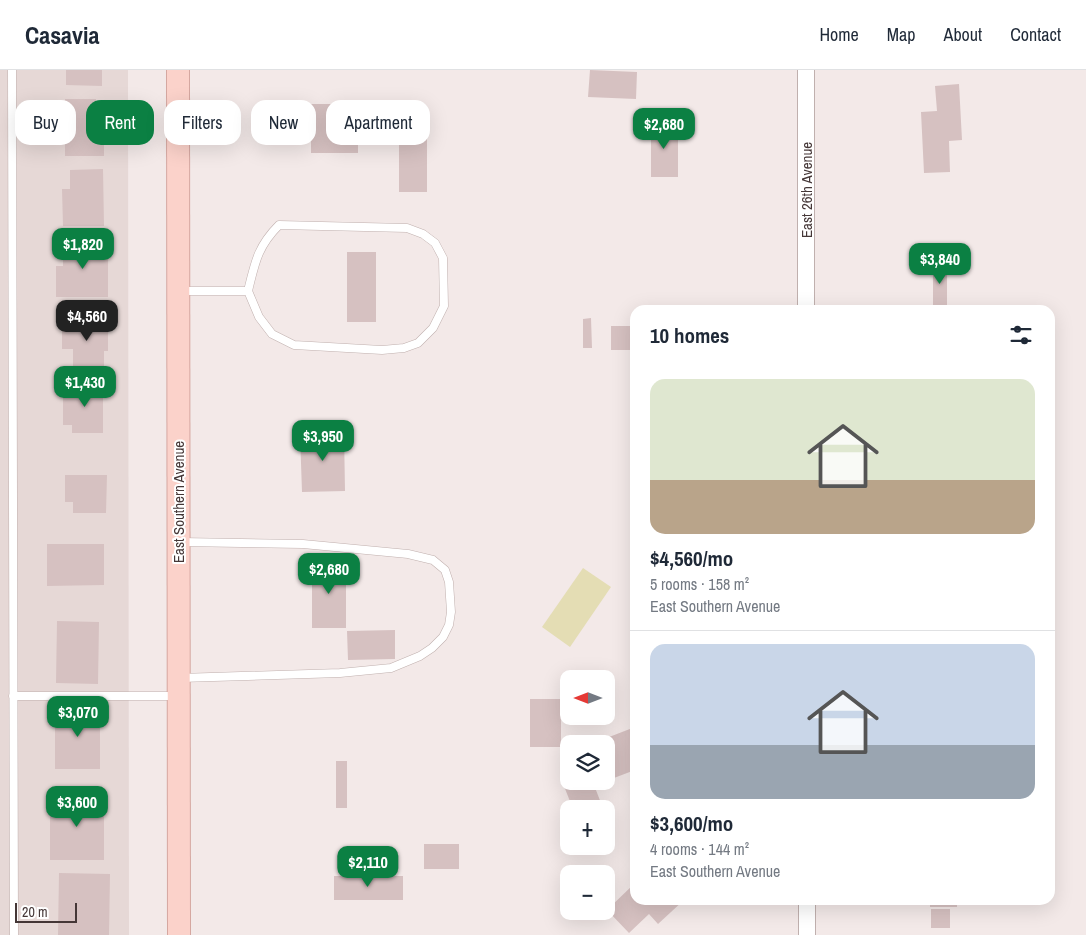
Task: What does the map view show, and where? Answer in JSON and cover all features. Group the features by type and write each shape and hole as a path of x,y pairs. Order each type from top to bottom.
{"main road":[{"name":"East Southern Avenue","path":"178,70 179,935"}],"street":[{"name":"East 26th Avenue","path":"806,70 806,305"},
{"path":"807,905 807,935"}],"lane":[{"path":"12,70 14,935"},
{"path":"279,225 407,228 423,234 435,243 443,258 444,306 433,328 418,342 404,348 382,350 294,346 272,334 259,317 248,291 258,253 266,238 279,225"},
{"path":"178,291 248,291"},
{"path":"13,696 178,687 392,668 420,656 432,648 443,637 448,625 451,612 448,582 445,570 433,560 408,554 303,544 178,542"}],"shaded area":[{"path":"0,70 128,70 128,100 86,100 86,145 128,145 129,935 0,935"},
{"path":"583,568 611,587 570,647 542,627"}],"building":[{"path":"66,70 102,70 102,86 66,85"},
{"path":"590,70 637,72 636,99 588,97"},
{"path":"959,84 962,140 949,141 950,172 924,173 921,112 937,111 935,86"},
{"path":"96,99 86,100 86,145 104,145 104,156 65,156 65,145 76,145 76,100 65,100"},
{"path":"316,104 326,104 326,145 358,145 358,153 311,153 311,145 316,145"},
{"path":"651,122 678,122 678,177 651,177"},
{"path":"399,145 427,145 427,192 399,192"},
{"path":"103,169 104,226 63,226 62,189 70,189 70,170"},
{"path":"63,241 108,241 108,297 56,297 56,266 63,266"},
{"path":"347,252 376,252 376,322 347,322"},
{"path":"933,259 947,259 947,305 933,305"},
{"path":"57,308 70,308 70,321 56,321"},
{"path":"72,316 104,316 104,332 108,332 108,351 104,351 104,369 73,369 73,349 62,349 62,330 72,330"},
{"path":"591,318 592,348 583,348 583,319"},
{"path":"611,326 630,326 630,350 611,350"},
{"path":"72,383 103,383 103,433 72,433 72,425 63,425 63,397 71,397"},
{"path":"344,432 345,491 302,492 300,434"},
{"path":"65,475 107,475 106,513 73,513 73,502 65,502"},
{"path":"47,544 104,544 104,585 47,586"},
{"path":"312,562 346,562 346,628 312,628"},
{"path":"57,621 99,622 98,684 56,683"},
{"path":"395,630 395,659 348,660 347,631"},
{"path":"530,699 560,699 560,747 530,747"},
{"path":"55,708 100,708 100,769 55,769"},
{"path":"630,729 630,772 615,778 614,735"},
{"path":"336,761 347,761 347,808 336,808"},
{"path":"566,790 596,790 600,800 569,800"},
{"path":"50,795 104,795 104,860 50,860"},
{"path":"424,844 459,844 459,869 424,869"},
{"path":"59,873 110,874 109,935 58,935"},
{"path":"334,876 403,876 403,900 334,900"},
{"path":"630,888 630,905 679,905 658,924 649,914 629,933 615,918 615,902"},
{"path":"930,905 957,905 957,907 930,907"},
{"path":"931,909 950,909 950,928 931,928"}]}
